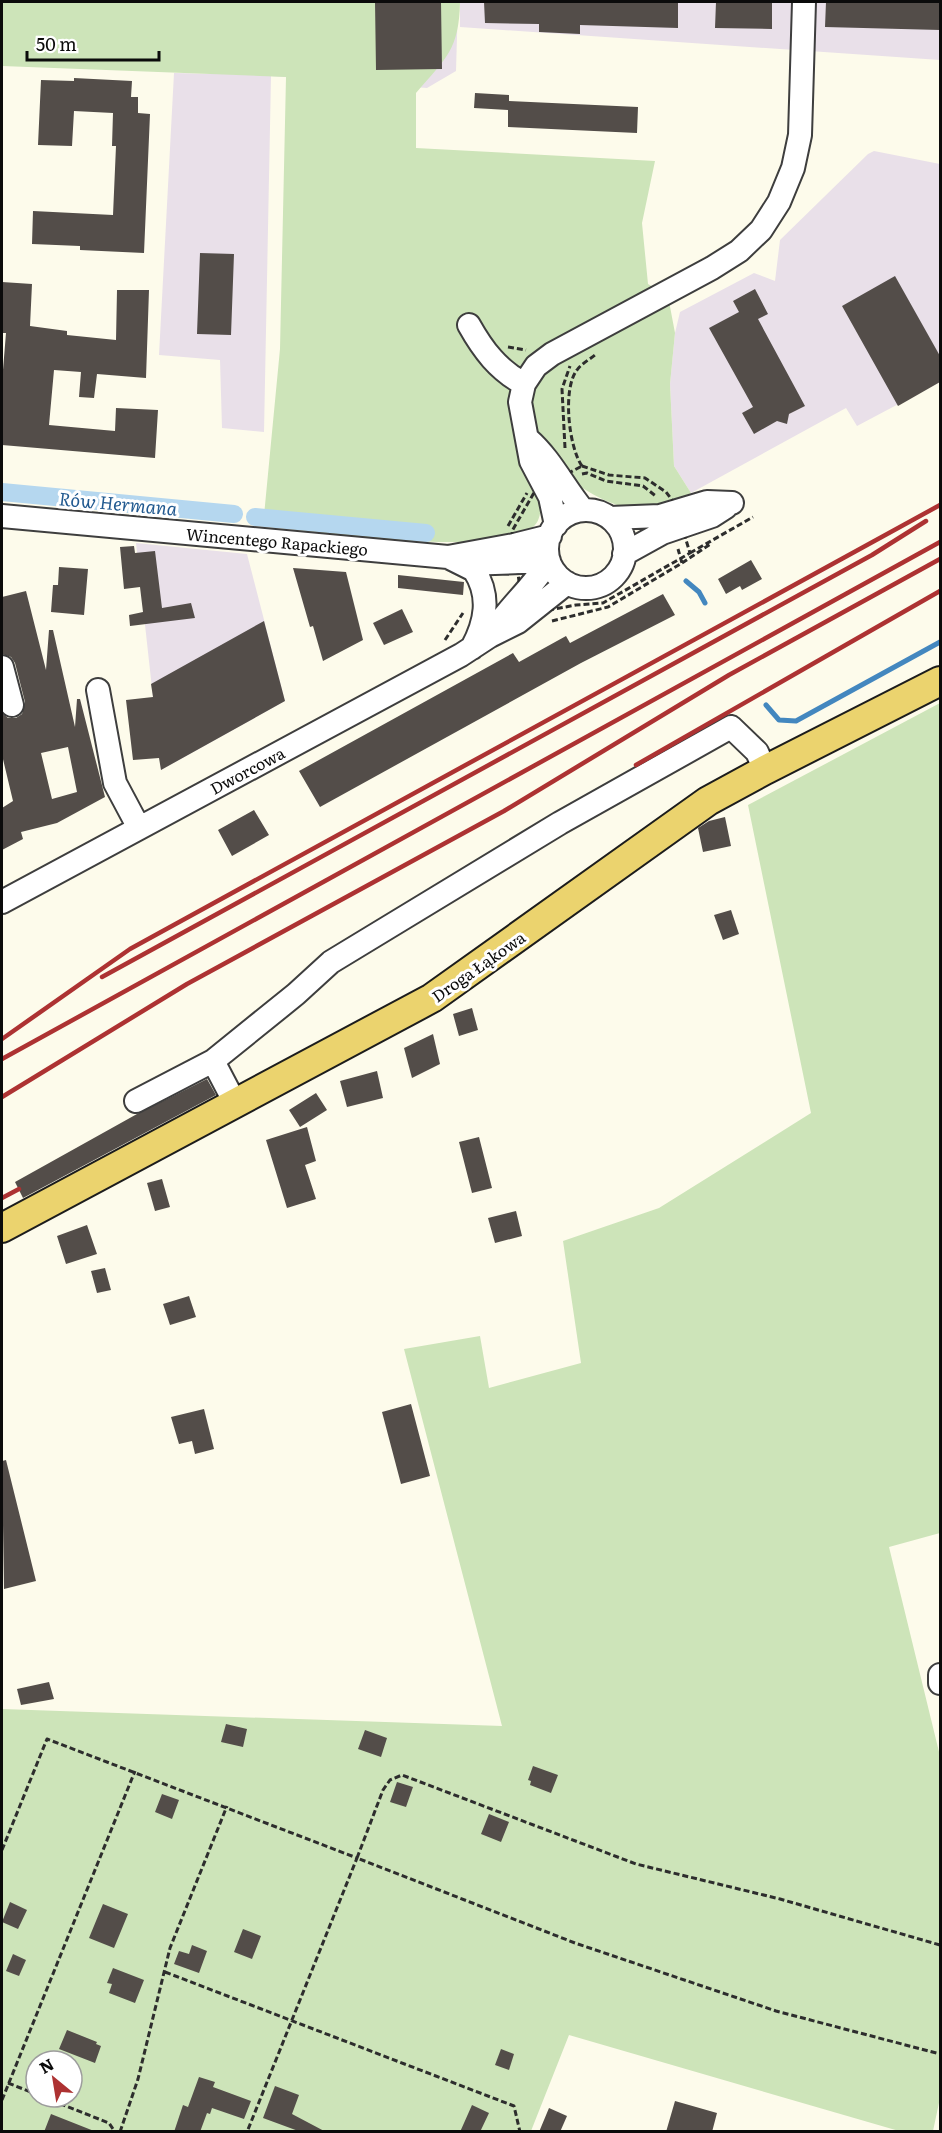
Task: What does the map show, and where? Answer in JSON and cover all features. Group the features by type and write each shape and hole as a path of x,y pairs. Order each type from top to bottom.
{"main road":[{"name":"Droga Łąkowa","path":"2,1228 432,998 708,801 940,681"}],"street":[{"path":"553,530 571,513 583,510 595,511 609,518 622,535 624,554 617,573 607,582 595,587 582,588 567,583 558,576 549,561 547,553 553,530 550,497 552,482 545,454 527,438 520,402 524,384 536,366 566,357 739,251 761,230 779,202 793,168 800,135 804,2"},
{"path":"469,325 493,362 524,384"},
{"path":"552,482 583,510"},
{"name":"Wincentego Rapackiego","path":"2,516 457,560 515,555 549,561"},
{"path":"609,518 660,516 679,519"},
{"path":"624,554 662,533 679,519"},
{"name":"Wincentego Rapackiego","path":"515,555 553,530"},
{"path":"457,560 479,578 484,596 485,615 481,642"},
{"name":"Dworcowa","path":"2,902 518,622 534,596 549,561"},
{"name":"Dworcowa","path":"534,596 567,583"},
{"path":"2,667 12,705"},
{"path":"98,690 115,783 139,828"},
{"path":"136,1101 213,1061 296,994 331,962 560,823 731,727 757,752 765,770"},
{"path":"213,1061 235,1103"},
{"path":"940,1676 940,1683"}],"path":[{"path":"501,343 508,347 533,349"},
{"path":"582,466 572,444 569,389 576,370 602,349"},
{"path":"690,553 679,519 666,492 645,478 609,475 582,466 535,491 512,531 519,581 549,610 576,604 603,603 753,518"},
{"path":"682,563 711,546 710,542"},
{"path":"2,1850 47,1738 575,1943 776,2011 940,2054"},
{"path":"2,2100 135,1771"},
{"path":"247,2132 383,1790 390,1779 402,1775 636,1864 780,1899 940,1945"},
{"path":"120,2132 138,2079 170,1948 227,1806"},
{"path":"165,1972 514,2106 520,2132"},
{"path":"8,2083 24,2089"},
{"path":"73,2109 109,2123 115,2132"}],"shaded area":[{"path":"216,2 458,2 456,71 427,88 271,76 264,432 222,428 220,360 159,355 174,73 217,74"},
{"path":"460,2 940,2 940,60 460,27"},
{"path":"874,151 940,164 940,382 857,426 846,408 691,493 674,466 670,384 675,333 680,312 754,273 775,281 780,240 868,154"},
{"path":"136,543 247,554 285,701 161,770"}],"green space":[{"path":"2,2 460,2 454,43 443,61 416,93 416,148 655,161 642,223 648,284 668,296 675,333 670,384 674,466 691,493 657,510 633,509 599,498 569,479 541,493 539,516 533,527 513,536 483,541 404,540 263,526 280,349 286,77 2,66"},
{"path":"940,703 940,1533 889,1547 940,1756 940,2098 933,2131 899,2131 569,2035 531,2131 2,2132 2,1709 502,1726 404,1349 480,1336 489,1388 581,1363 563,1241 659,1208 811,1113 748,805"}],"building":[{"path":"375,2 441,2 442,69 376,70"},
{"path":"484,2 678,2 678,28 580,25 580,34 539,32 539,24 485,23"},
{"path":"716,2 772,2 772,29 715,28"},
{"path":"826,2 940,2 940,30 825,27"},
{"path":"74,78 132,81 131,97 138,97 138,113 150,114 144,253 80,250 80,246 32,244 33,211 113,215 116,146 112,146 113,113 74,111 72,146 38,145 41,80 74,81"},
{"path":"475,93 509,95 509,101 638,107 637,133 508,127 508,110 474,108"},
{"path":"200,253 234,254 231,335 197,334"},
{"path":"895,276 940,356 940,382 898,406 842,306"},
{"path":"2,282 32,284 30,326 67,331 67,335 116,340 117,290 149,290 146,378 97,374 94,398 79,397 81,372 54,370 49,425 115,431 116,408 158,410 155,458 2,445 2,382 6,333 2,333"},
{"path":"755,289 768,314 758,319 805,406 789,414 787,424 777,421 754,434 742,413 753,407 709,328 739,312 733,301"},
{"path":"134,546 135,553 155,551 162,608 191,603 195,618 130,626 129,615 143,612 140,587 124,589 120,547"},
{"path":"751,560 762,579 742,590 740,586 726,594 718,579"},
{"path":"59,567 88,569 84,615 51,612 53,585 58,585"},
{"path":"293,568 346,572 363,640 323,661 313,626 310,627"},
{"path":"398,575 464,582 463,595 398,588"},
{"path":"26,591 46,670 49,630 53,630 75,727 77,699 80,699 105,797 57,823 21,832 23,839 2,850 2,808 13,801 2,755 2,713 8,718 16,718 22,714 25,702 15,663 11,657 2,654 2,597","holes":["68,747 77,792 52,799 41,753"]},
{"path":"663,594 675,615 581,663 320,807 299,771 513,653 519,662 566,636 570,643"},
{"path":"402,609 413,632 384,645 373,623"},
{"path":"264,621 285,701 161,770 159,758 133,760 126,700 153,697 151,684"},
{"path":"254,810 269,835 232,856 218,830"},
{"path":"725,817 731,846 703,852 698,828 709,821"},
{"path":"731,910 739,934 723,940 714,915"},
{"path":"472,1008 478,1030 459,1036 453,1014"},
{"path":"433,1034 440,1064 412,1078 404,1048"},
{"path":"377,1071 383,1098 347,1107 340,1081"},
{"path":"207,1079 216,1095 23,1198 15,1182 137,1114"},
{"path":"316,1093 327,1110 300,1127 289,1110"},
{"path":"307,1127 316,1161 305,1165 316,1199 287,1208 266,1140"},
{"path":"479,1137 492,1188 472,1193 459,1142"},
{"path":"162,1179 170,1207 155,1211 147,1183"},
{"path":"516,1211 522,1236 495,1243 488,1218"},
{"path":"87,1225 97,1254 66,1264 57,1236"},
{"path":"105,1268 111,1290 97,1293 91,1271"},
{"path":"189,1296 196,1317 170,1325 163,1304"},
{"path":"411,1404 430,1476 401,1484 382,1412"},
{"path":"204,1409 214,1449 195,1454 192,1441 179,1444 171,1417"},
{"path":"6,1460 36,1581 4,1589 2,1461"},
{"path":"49,1682 54,1699 21,1705 17,1689"},
{"path":"226,1724 247,1729 243,1747 221,1742"},
{"path":"365,1730 387,1738 381,1757 358,1749"},
{"path":"533,1766 558,1775 551,1793 530,1785 531,1781 528,1780"},
{"path":"397,1782 413,1787 406,1807 390,1802"},
{"path":"162,1794 179,1800 172,1819 155,1812"},
{"path":"489,1814 509,1822 501,1842 481,1834"},
{"path":"10,1902 27,1910 18,1929 2,1922"},
{"path":"103,1904 128,1914 114,1948 89,1938"},
{"path":"243,1929 261,1936 252,1959 234,1952"},
{"path":"192,1945 207,1951 199,1973 174,1964 179,1951 189,1954"},
{"path":"13,1954 26,1960 19,1976 6,1971"},
{"path":"113,1968 144,1980 135,2003 109,1993 112,1984 107,1983"},
{"path":"67,2030 97,2042 96,2044 101,2046 95,2063 84,2059 84,2049 59,2049"},
{"path":"501,2049 514,2054 509,2070 495,2065"},
{"path":"199,2077 215,2082 213,2087 251,2101 244,2119 212,2108 210,2114 207,2113 200,2132 174,2132 183,2105 188,2107"},
{"path":"275,2086 299,2095 292,2114 326,2132 301,2132 263,2118"},
{"path":"675,2101 717,2113 712,2132 666,2132"},
{"path":"472,2105 489,2113 480,2132 460,2132"},
{"path":"549,2108 567,2116 560,2132 539,2132"},
{"path":"51,2114 94,2131 94,2132 44,2132"}],"waterway":[{"name":"Rów Hermana","path":"2,492 234,514"},
{"name":"Rów Hermana","path":"255,517 426,533"},
{"path":"686,581 699,592 705,603"},
{"path":"766,705 779,720 796,721 940,642"}],"railway":[{"path":"2,1039 130,949 940,505"},
{"path":"102,977 872,555 926,521"},
{"path":"2,1059 940,542"},
{"path":"2,1097 187,984 504,811 729,675 940,559"},
{"path":"636,765 940,591"},
{"path":"2,1198 19,1189"}]}
